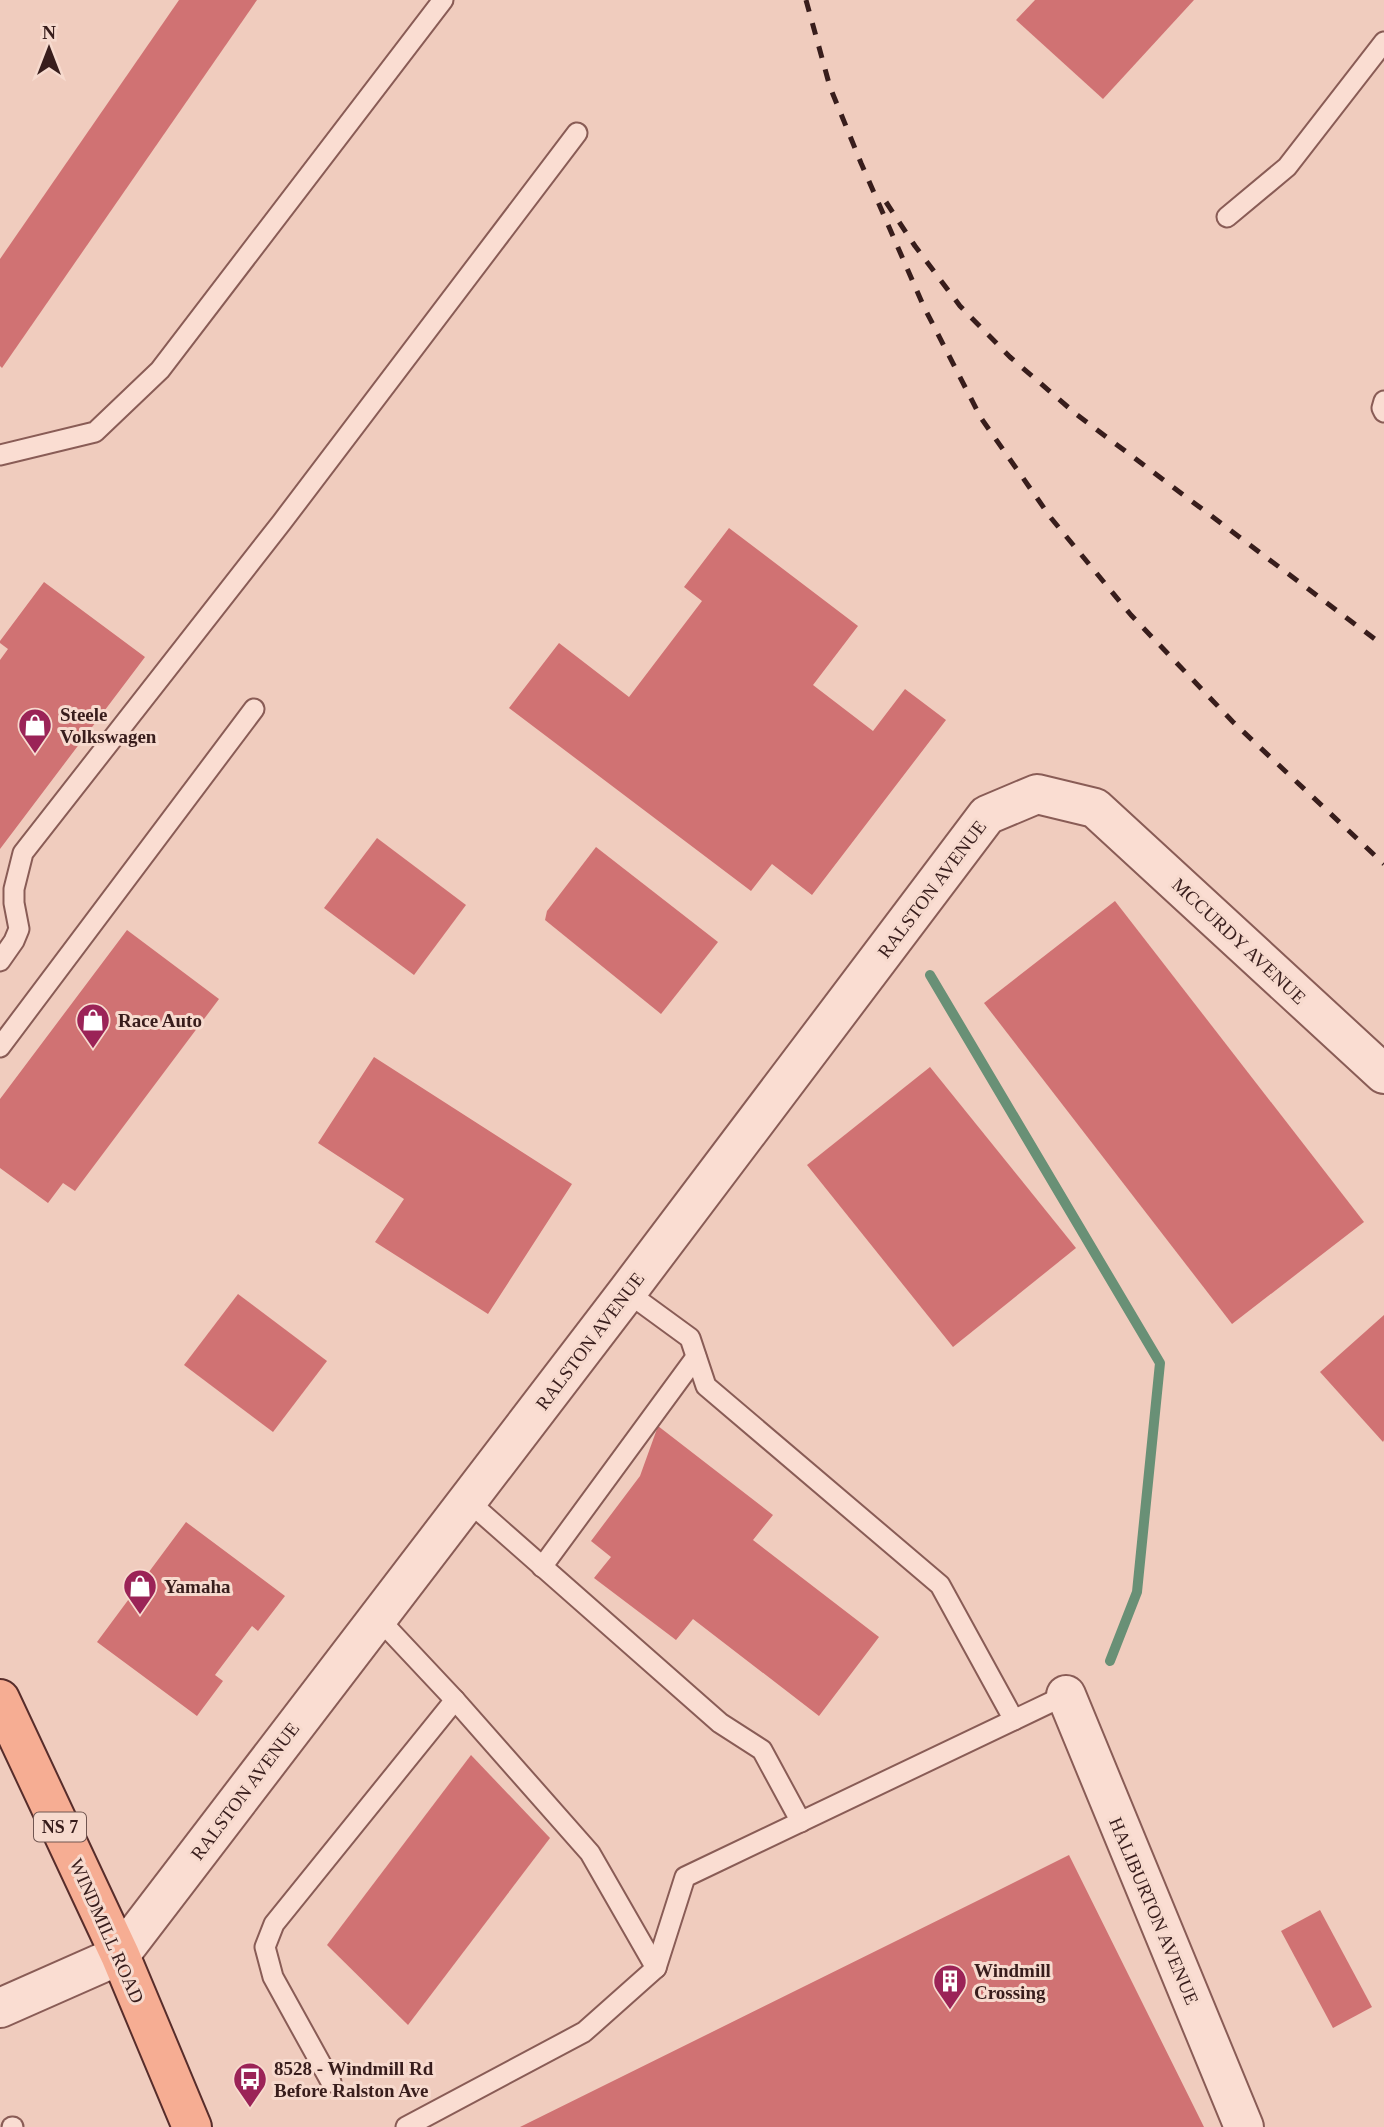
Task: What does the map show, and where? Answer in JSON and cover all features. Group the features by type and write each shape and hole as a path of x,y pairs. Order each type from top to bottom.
{"main road":[{"name":"WINDMILL ROAD","path":"0,1699 120,1955 192,2127"}],"street":[{"name":"RALSTON AVENUE","path":"120,1955 627,1292 987,815 1037,794 1095,808"},
{"name":"MCCURDY AVENUE","path":"1095,808 1384,1074"},
{"name":"HALIBURTON AVENUE","path":"1066,1695 1244,2127"},
{"path":"0,2008 120,1955"}],"lane":[{"path":"0,455 94,432 160,370 443,0"},
{"path":"1227,217 1287,167 1384,42"},
{"path":"0,961 19,929 14,889 23,853 282,522 577,134"},
{"path":"1384,401 1384,412"},
{"path":"0,1047 254,709"},
{"path":"627,1292 690,1338 706,1386 940,1585 1014,1720"},
{"path":"542,1567 696,1357"},
{"path":"468,1501 720,1723 762,1750 801,1822"},
{"path":"378,1618 455,1700 590,1853 656,1968"},
{"path":"406,2127 584,2032 656,1968 685,1877 1066,1695"},
{"path":"331,2082 273,1977 265,1947 274,1924 455,1700"}],"building":[{"path":"179,0 257,0 2,368 0,259"},
{"path":"1035,0 1194,0 1103,99 1016,20"},
{"path":"729,528 858,626 813,685 873,731 905,689 946,720 812,895 772,864 751,891 509,708 559,643 629,697 702,601 684,587"},
{"name":"Steele Volkswagen","path":"44,582 145,657 0,849 0,660 8,649 0,641"},
{"path":"377,838 466,905 414,975 324,908"},
{"path":"596,847 718,942 661,1014 545,920 547,911"},
{"path":"1115,901 1364,1222 1232,1324 984,1003"},
{"path":"127,930 219,999 75,1191 63,1183 48,1203 0,1168 0,1099"},
{"path":"374,1057 572,1184 488,1314 375,1242 404,1199 318,1143"},
{"path":"930,1067 1076,1248 953,1347 807,1165"},
{"path":"238,1294 327,1361 273,1432 184,1365"},
{"path":"1384,1315 1384,1440 1383,1442 1320,1372"},
{"path":"658,1426 773,1515 753,1540 879,1637 819,1716 693,1619 676,1640 594,1578 611,1557 591,1541 640,1476"},
{"path":"186,1522 285,1596 258,1631 252,1626 215,1675 223,1681 197,1716 97,1642"},
{"path":"471,1755 550,1838 408,2025 327,1945"},
{"name":"Windmill Crossing","path":"1069,1855 1204,2127 520,2127 987,1896"},
{"path":"1320,1910 1372,2007 1333,2028 1281,1931"}],"waterway":[{"path":"930,975 1160,1363 1137,1592 1110,1661"}],"railway":[{"path":"806,0 830,87 861,163 924,307 981,418 1051,518 1131,615 1233,722 1384,864"},
{"path":"886,202 960,306 1010,357 1076,414 1384,646"}],"place":[{"name":"Steele Volkswagen","path":"35,755"},
{"name":"Race Auto","path":"93,1050"},
{"name":"Yamaha","path":"140,1616"},
{"name":"Windmill Crossing","path":"950,2011"},
{"name":"8528 - Windmill Rd Before Ralston Ave","path":"250,2109"}]}
